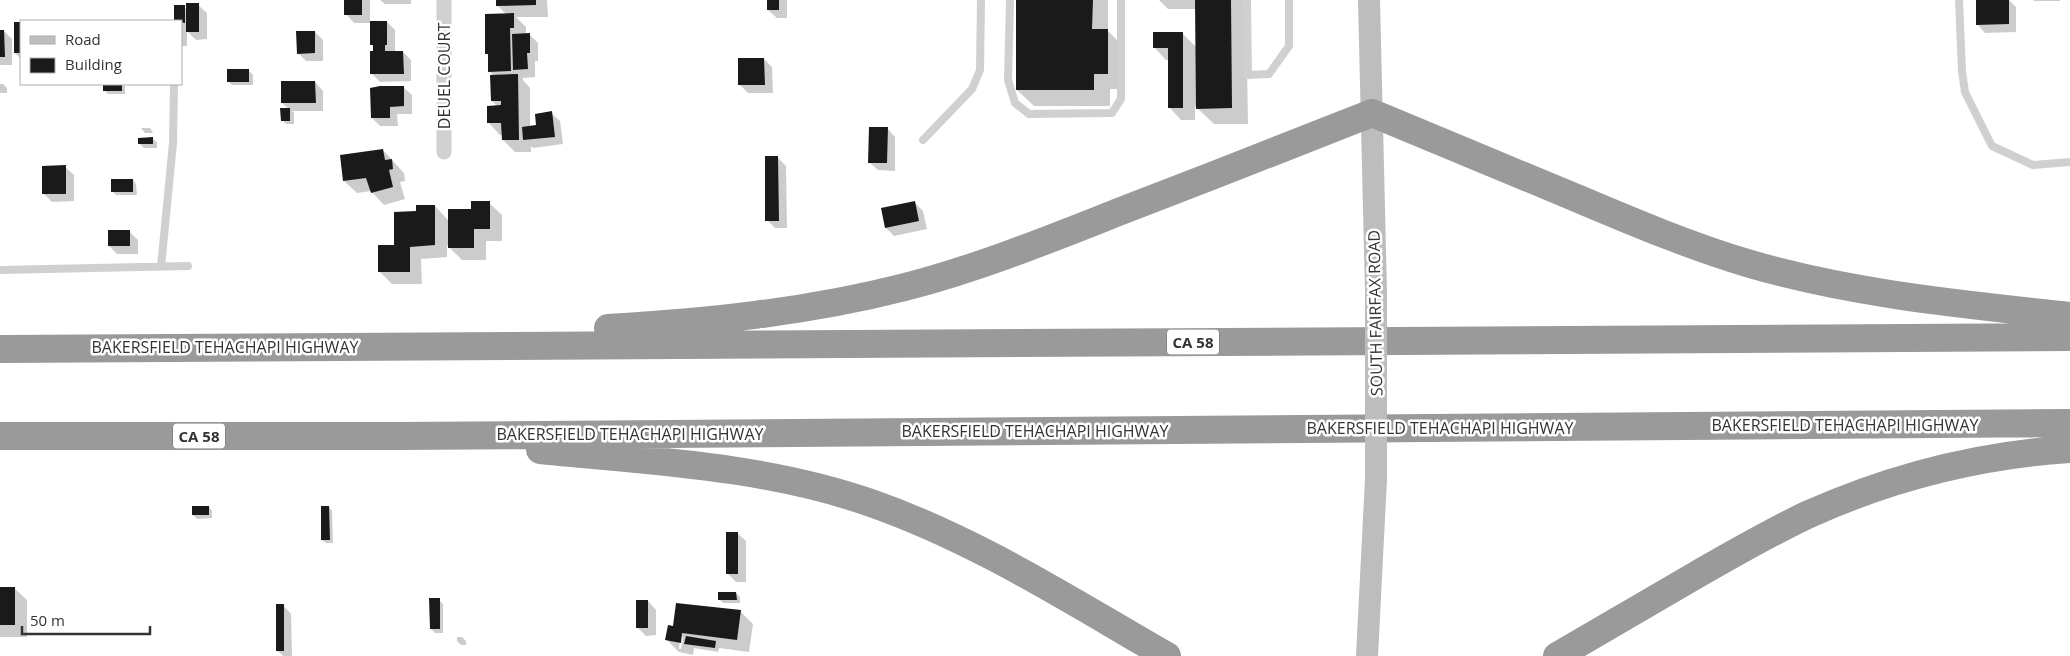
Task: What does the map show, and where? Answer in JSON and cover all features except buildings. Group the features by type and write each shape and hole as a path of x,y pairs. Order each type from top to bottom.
{"highway":[{"path":"316,347 692,323 779,313 843,301 915,284 1018,251 1372,113 1686,244 1748,263 1875,292 1940,302 2070,316"},
{"name":"BAKERSFIELD TEHACHAPI HIGHWAY","path":"0,349 2070,337"},
{"name":"BAKERSFIELD TEHACHAPI HIGHWAY","path":"0,436 399,436 2070,423"},
{"path":"399,436 712,468 766,476 819,488 879,506 971,544 1167,656"},
{"path":"1557,656 1760,539 1808,515 1858,495 1910,478 1963,464 2016,455 2070,449"}],"main road":[{"name":"SOUTH FAIRFAX ROAD","path":"1368,656 1376,479 1376,293 1369,0"}],"street":[{"name":"DEUEL COURT","path":"444,0 444,152"}],"lane":[{"path":"923,140 972,89 980,70 981,0"},
{"path":"1010,0 1008,80 1015,103 1029,114 1112,113 1121,99 1121,0"},
{"path":"1247,0 1248,75 1269,74 1288,46 1289,0"},
{"path":"1959,0 1962,71 1965,92 1992,146 2033,164 2070,162"},
{"path":"161,268 173,143 174,85"},
{"path":"0,270 188,266"}]}
